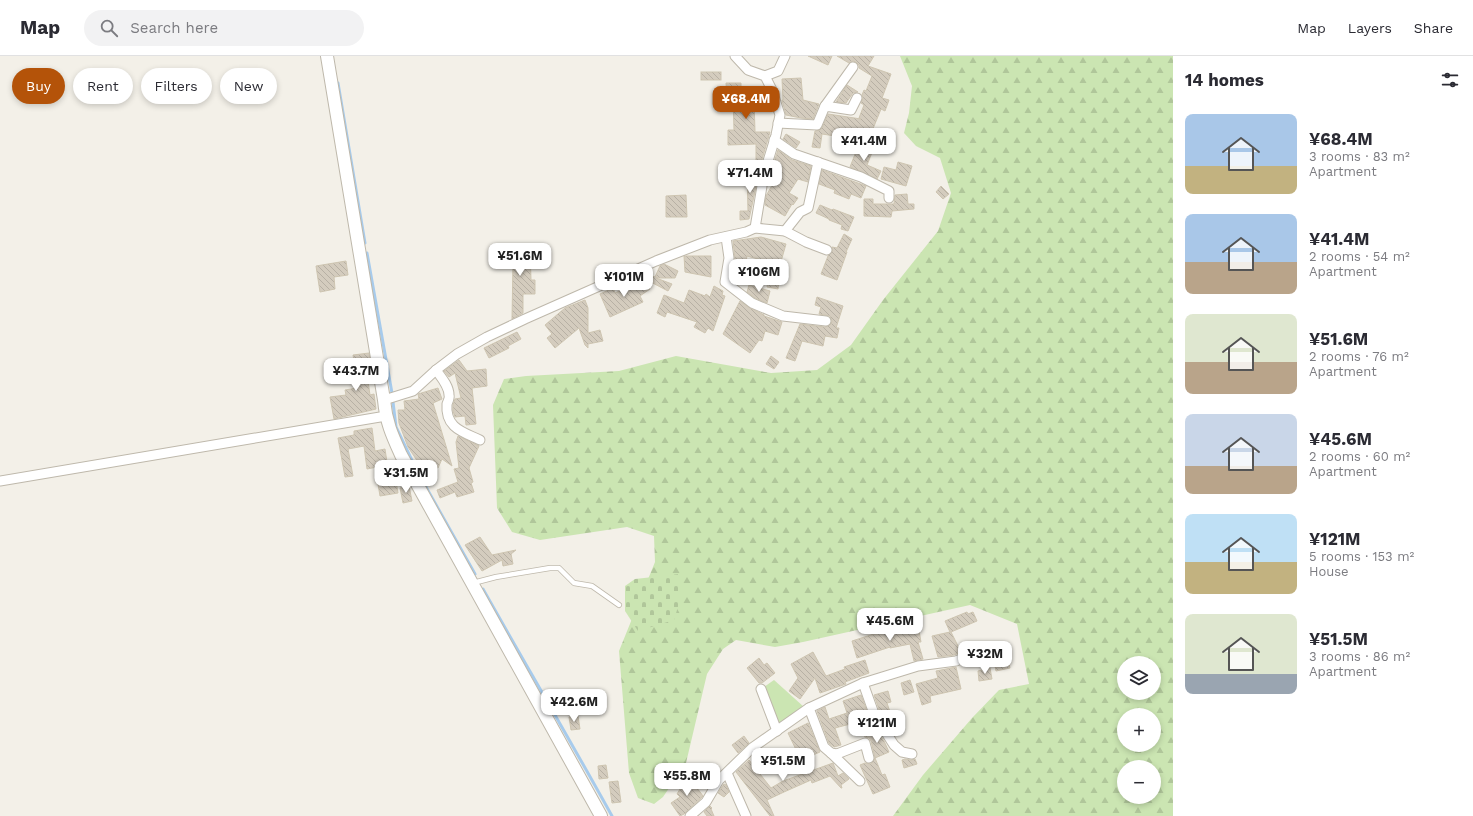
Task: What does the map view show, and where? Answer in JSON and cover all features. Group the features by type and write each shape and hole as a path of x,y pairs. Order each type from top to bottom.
{"street":[{"path":"327,56 386,416 401,455 601,816"},
{"path":"735,56 748,70 765,76 778,71 785,56"},
{"path":"778,123 817,125 825,106 853,68"},
{"path":"755,228 764,174 780,114 772,90 765,76"},
{"path":"825,106 851,110 857,98"},
{"path":"774,140 794,154 861,176 889,191 889,198"},
{"path":"785,231 800,212 808,208 818,162"},
{"path":"384,400 413,391 436,370 457,354 487,337 656,261 710,240 746,232 755,228 785,231 806,242 827,250"},
{"path":"726,237 729,258 725,282 752,303 783,316 826,321"},
{"path":"436,370 446,384 449,395 447,405 449,419 456,429 480,440"},
{"path":"0,481 386,416"},
{"path":"690,816 706,802 719,780 752,748 809,708 863,683 918,666 956,661 980,651"},
{"path":"863,683 877,722 894,745 902,752 912,754"},
{"path":"761,689 776,731"},
{"path":"809,708 824,748 860,781"},
{"path":"831,753 837,754 865,743 869,758"},
{"path":"727,773 746,816"}],"lane":[{"path":"471,583 496,577 550,568 559,568 574,583 592,586 619,605"}],"green space":[{"path":"900,56 1173,56 1173,816 893,816 923,775 972,718 999,690 1029,684 1017,624 970,605 775,647 736,640 723,649 707,674 686,763 663,797 654,804 638,798 629,773 619,651 655,562 654,536 627,527 540,540 512,532 497,508 493,405 504,379 526,376 619,371 676,356 771,373 817,370 851,345 883,300 938,231 951,193 940,158 916,146 904,133 909,113 912,86"},
{"path":"680,574 680,600 674,620 638,631 625,611 625,586 635,579"},
{"path":"774,680 804,707 780,726 764,687"}],"building":[{"path":"808,56 832,56 828,65"},
{"path":"837,56 874,56 868,66 891,74 882,98 889,100 885,111 881,109 868,141 822,134 820,148 812,147 815,131 822,128 828,114 861,119 859,118 864,105 861,103 863,98 862,95 864,90 866,91 872,76 859,68 859,65 856,62 853,61 849,63"},
{"path":"701,72 721,72 721,80 701,80"},
{"path":"801,78 803,100 819,104 813,119 786,115 782,100 782,79"},
{"path":"726,83 741,83 741,91 764,90 764,100 754,100 755,132 770,132 758,173 756,172 756,144 728,145 728,130 734,130 733,97 727,97"},
{"path":"847,85 858,92 853,93 846,103 836,102"},
{"path":"786,134 800,142 796,148 783,139"},
{"path":"859,144 873,150 867,165 881,171 877,179 850,167"},
{"path":"778,150 792,160 811,166 808,182 798,179 789,193 798,198 793,205 792,204 785,216 765,205 766,196 775,180 769,178"},
{"path":"898,162 912,166 906,186 881,179 884,167 896,170"},
{"path":"755,170 756,187 749,219 740,220 740,211 748,211 747,171"},
{"path":"822,170 866,186 861,198 851,194 849,199 834,193 835,190 819,184"},
{"path":"941,186 949,194 943,199 936,192"},
{"path":"907,194 908,204 914,204 914,209 892,211 891,217 864,216 864,199 873,199 873,204 894,204 895,195"},
{"path":"686,195 687,217 666,217 666,196"},
{"path":"820,205 854,217 848,231 841,229 842,225 816,213"},
{"path":"844,234 852,239 837,280 821,274 828,256 832,252 832,247 837,248"},
{"path":"761,237 786,244 780,265 747,256 742,283 735,282 732,279 735,259 733,241"},
{"path":"530,247 531,280 535,280 535,294 523,294 523,313 512,319 513,262 505,262 504,249"},
{"path":"684,256 711,256 711,277 685,272"},
{"path":"346,261 348,275 334,277 335,289 320,292 316,266"},
{"path":"664,264 678,271 675,278 656,278 672,284 668,291 647,280 649,275 655,277 660,266"},
{"path":"768,279 779,281 778,289 767,287"},
{"path":"643,280 650,289 640,296 643,302 610,317 600,294 613,288 615,293"},
{"path":"749,285 770,291 767,303 755,298 747,292"},
{"path":"714,286 723,291 722,295 725,296 713,331 708,328 705,333 694,327 697,322 667,312 665,317 657,313 664,295 684,303 689,290 705,296 706,294 710,297"},
{"path":"817,297 843,306 836,328 839,328 837,338 825,336 823,346 802,341 795,361 786,358 800,324 825,327 831,324 832,321 830,316 819,314 821,307 815,305"},
{"path":"585,300 588,308 588,333 600,330 603,341 588,344 588,348 585,345 579,328 555,348 547,338 552,334 545,325 565,308"},
{"path":"740,301 764,316 782,322 778,335 765,331 762,341 759,340 750,353 723,334"},
{"path":"517,332 521,339 508,346 509,348 489,358 484,348"},
{"path":"369,353 372,373 367,374 370,395 374,394 376,409 334,419 330,397 346,395 345,390 357,388 356,384 358,384 353,355"},
{"path":"771,356 779,362 774,369 766,364"},
{"path":"459,360 467,371 486,369 487,386 472,388 476,424 466,425 465,416 455,417 453,411 455,399 461,398 455,373 449,377 444,371"},
{"path":"438,388 442,399 433,403 452,466 442,459 438,468 420,461 418,462 408,447 399,423 398,410 405,410 404,401 419,399 418,394"},
{"path":"372,428 375,451 385,449 390,482 396,481 398,493 380,496 378,484 380,484 377,467 367,469 364,446 348,449 353,476 345,477 338,438 354,435 354,431"},
{"path":"458,436 479,446 469,468 474,492 457,497 455,492 440,498 437,490 458,482 454,469 459,468 456,442"},
{"path":"409,486 412,501 403,503 400,488"},
{"path":"480,537 492,555 516,550 511,554 513,564 503,566 502,560 482,571 465,545"},
{"path":"967,612 968,614 973,612 977,621 951,632 961,652 954,655 938,657 932,636 950,632 945,621"},
{"path":"918,625 921,642 918,642 923,659 914,661 910,644 890,647 857,658 852,641 877,633"},
{"path":"1004,643 1010,668 996,671 991,646"},
{"path":"813,652 826,676 845,669 844,667 865,660 869,673 845,682 846,684 820,693 815,678 800,699 789,691 798,678 791,664"},
{"path":"759,658 764,665 767,663 775,673 762,683 759,683 747,668"},
{"path":"956,667 961,689 930,696 931,702 922,705 916,684 938,678 936,671"},
{"path":"990,668 992,679 979,681 978,671"},
{"path":"910,680 914,692 904,695 901,683"},
{"path":"888,691 891,702 887,703 890,712 881,715 874,695"},
{"path":"861,695 868,714 853,719 854,723 835,728 841,745 834,747 829,743 817,711 825,707 829,719 847,713 843,701"},
{"path":"578,716 580,729 571,730 569,717"},
{"path":"808,723 820,752 801,760 788,733"},
{"path":"876,730 884,741 889,752 875,758 871,741 864,735"},
{"path":"744,736 749,743 738,753 732,745"},
{"path":"875,758 882,775 885,774 890,787 873,794 860,765 865,763 871,764"},
{"path":"915,759 917,764 904,768 902,760"},
{"path":"749,760 771,788 783,781 833,763 838,776 843,773 849,779 841,785 842,788 830,776 812,783 811,780 784,792 767,800 774,816 770,816 736,772"},
{"path":"606,765 608,778 599,779 598,766"},
{"path":"688,776 703,796 680,816 671,803 680,797 677,794"},
{"path":"618,781 621,802 612,803 609,782"},
{"path":"724,784 729,792 724,797 718,793"},
{"path":"710,806 714,816 707,816 704,812"}],"waterway":[{"path":"338,83 365,243"},
{"path":"367,253 392,393"},
{"path":"393,402 396,427 417,471 475,574"},
{"path":"483,589 612,816"}]}
